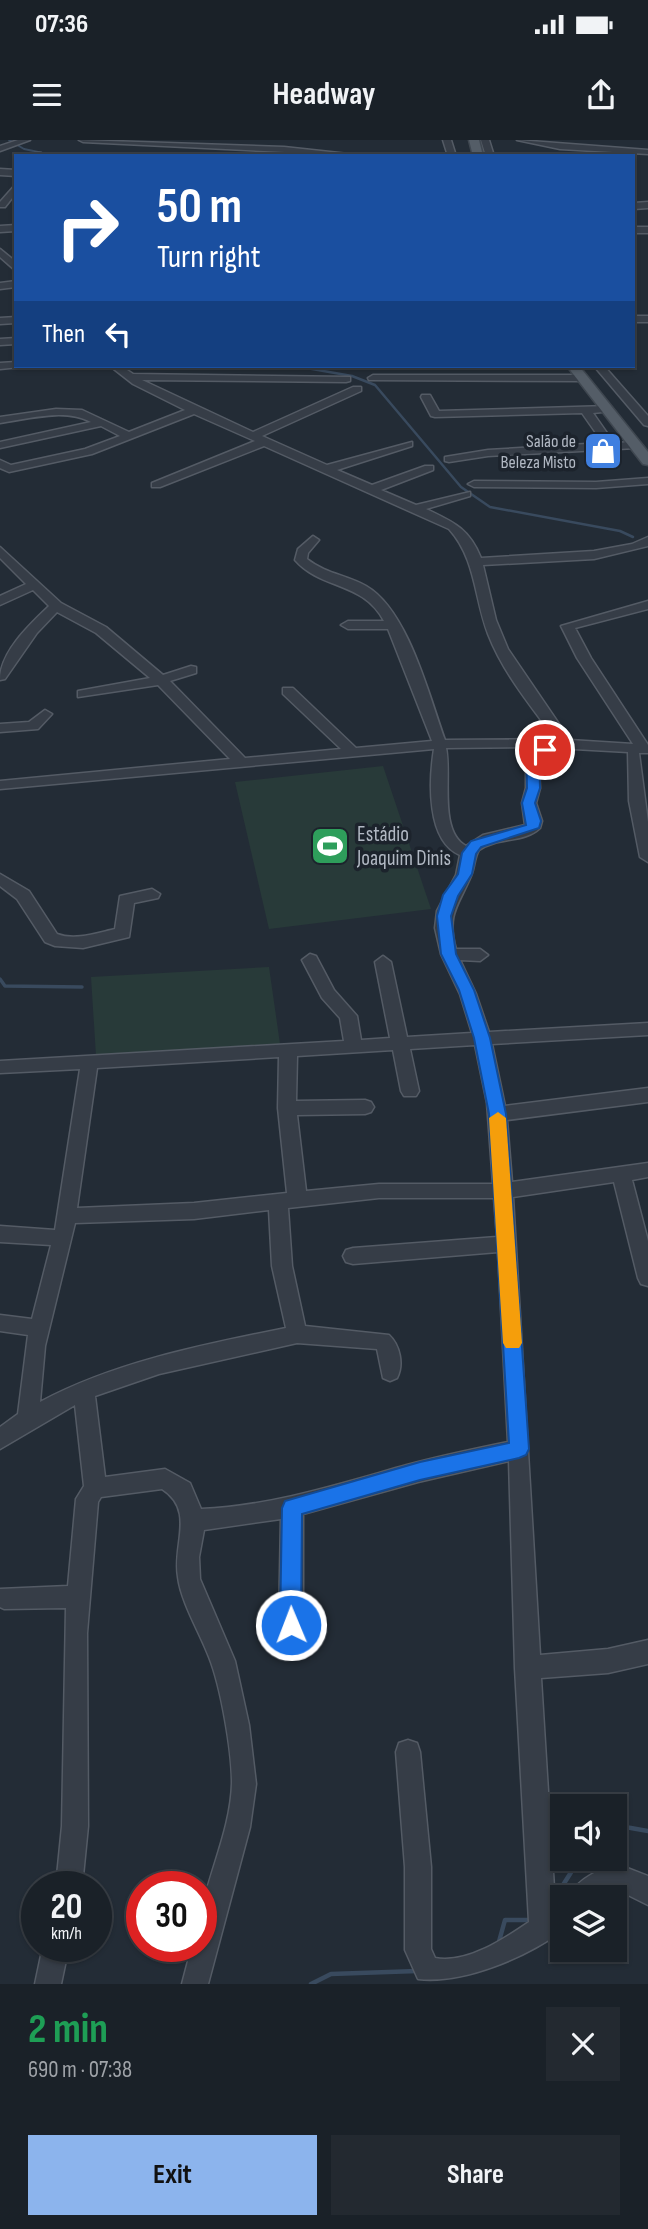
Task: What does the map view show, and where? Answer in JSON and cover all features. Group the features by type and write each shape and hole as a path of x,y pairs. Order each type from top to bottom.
{"main road":[{"path":"584,372 608,409 648,461"},
{"path":"584,372 648,436"}],"street":[{"path":"0,149 26,140"},
{"path":"522,140 555,146 648,152"},
{"path":"83,142 185,142 335,154"},
{"path":"350,154 357,142"},
{"path":"1,205 14,189"},
{"path":"118,368 194,410 418,508 453,526 467,539 477,562 495,634 565,744"},
{"path":"602,368 648,423"},
{"path":"373,378 584,372"},
{"path":"130,377 346,379"},
{"path":"253,436 357,389"},
{"path":"425,397 432,411 445,414 608,409"},
{"path":"0,463 7,469 88,452 194,410"},
{"path":"586,411 610,445"},
{"path":"0,420 74,412 90,415 129,436"},
{"path":"424,420 445,414"},
{"path":"0,445 101,423"},
{"path":"156,485 266,442"},
{"path":"327,469 408,444"},
{"path":"449,459 488,453 636,445"},
{"path":"372,489 429,468"},
{"path":"474,484 596,485 648,481"},
{"path":"418,508 466,495"},
{"path":"313,540 302,552 301,560 317,573 362,589 376,600 392,625 440,747 439,789 445,828 452,844 469,853"},
{"path":"477,562 634,550 648,541"},
{"path":"0,551 56,606 101,630 161,680 242,763"},
{"path":"0,601 33,585"},
{"path":"648,605 568,626 585,659 632,727 643,752 636,801 648,857"},
{"path":"0,676 32,630 56,606"},
{"path":"348,625 392,625"},
{"path":"83,694 161,680 191,670"},
{"path":"288,691 352,752"},
{"path":"0,728 33,726 45,714"},
{"path":"0,787 352,752 440,747 565,744 643,752"},
{"path":"0,787 440,747 643,752"},
{"path":"532,749 533,788 528,803 534,821 532,828 481,842 469,853 465,874 450,895 444,916 449,954 466,990 482,1038 497,1114 519,1449 527,1668 550,1902"},
{"path":"0,879 23,895 51,938 70,943 123,933 126,900 152,894"},
{"path":"449,954 480,954"},
{"path":"310,960 328,993 348,1016 354,1047"},
{"path":"383,962 410,1091"},
{"path":"0,1067 354,1047 401,1041 648,1029"},
{"path":"288,1051 287,1201 282,1266 297,1334"},
{"path":"28,1419 38,1328 63,1238 89,1064"},
{"path":"497,1114 648,1095"},
{"path":"287,1108 365,1107"},
{"path":"67,1216 194,1211 379,1191 502,1191 648,1170"},
{"path":"621,1174 648,1278"},
{"path":"0,1234 63,1238"},
{"path":"353,1256 506,1244"},
{"path":"0,1323 38,1328"},
{"path":"0,1439 28,1419 84,1389 170,1361 297,1334 382,1341 388,1347 390,1372"},
{"path":"70,1871 75,1826 77,1597 87,1499 95,1488 84,1389"},
{"path":"194,1520 248,1517 292,1508 420,1471 519,1449"},
{"path":"95,1488 164,1479 182,1490 194,1520 188,1557 189,1579 223,1661 237,1726 244,1784 237,1827 195,1984"},
{"path":"291,1625 292,1508"},
{"path":"4,1598 77,1597"},
{"path":"527,1668 608,1661 648,1652"},
{"path":"408,1752 418,1867 418,1950 421,1964 438,1975 481,1963 550,1923"},
{"path":"599,1885 622,1877 632,1879 648,1892"},
{"path":"48,1984 53,1962"}],"shaded area":[{"name":"Estádio Joaquim Dinis","path":"383,766 431,909 269,929 235,782"},
{"path":"269,967 280,1044 96,1056 91,977"}],"waterway":[{"path":"9,140 24,149 48,154"},
{"path":"306,368 352,376 375,385 461,487 490,507 620,531 633,537"},
{"path":"0,979 5,986 82,987"},
{"path":"627,1827 648,1831"},
{"path":"563,1885 572,1871"},
{"path":"498,1945 505,1920 531,1920"},
{"path":"311,1984 331,1974 417,1971"}],"slow traffic":[{"path":"498,1118 512,1343"}],"place":[{"name":"Salão de Beleza Misto","path":"603,451"},
{"name":"Estádio Joaquim Dinis","path":"330,846"}],"route":[{"path":"291,1625 292,1508 420,1471 519,1449 497,1114 482,1038 466,990 454,970 449,954 444,916 450,895 461,882 468,866 469,853 476,844 526,831 534,825 528,803 533,788 532,749 545,750"}]}
